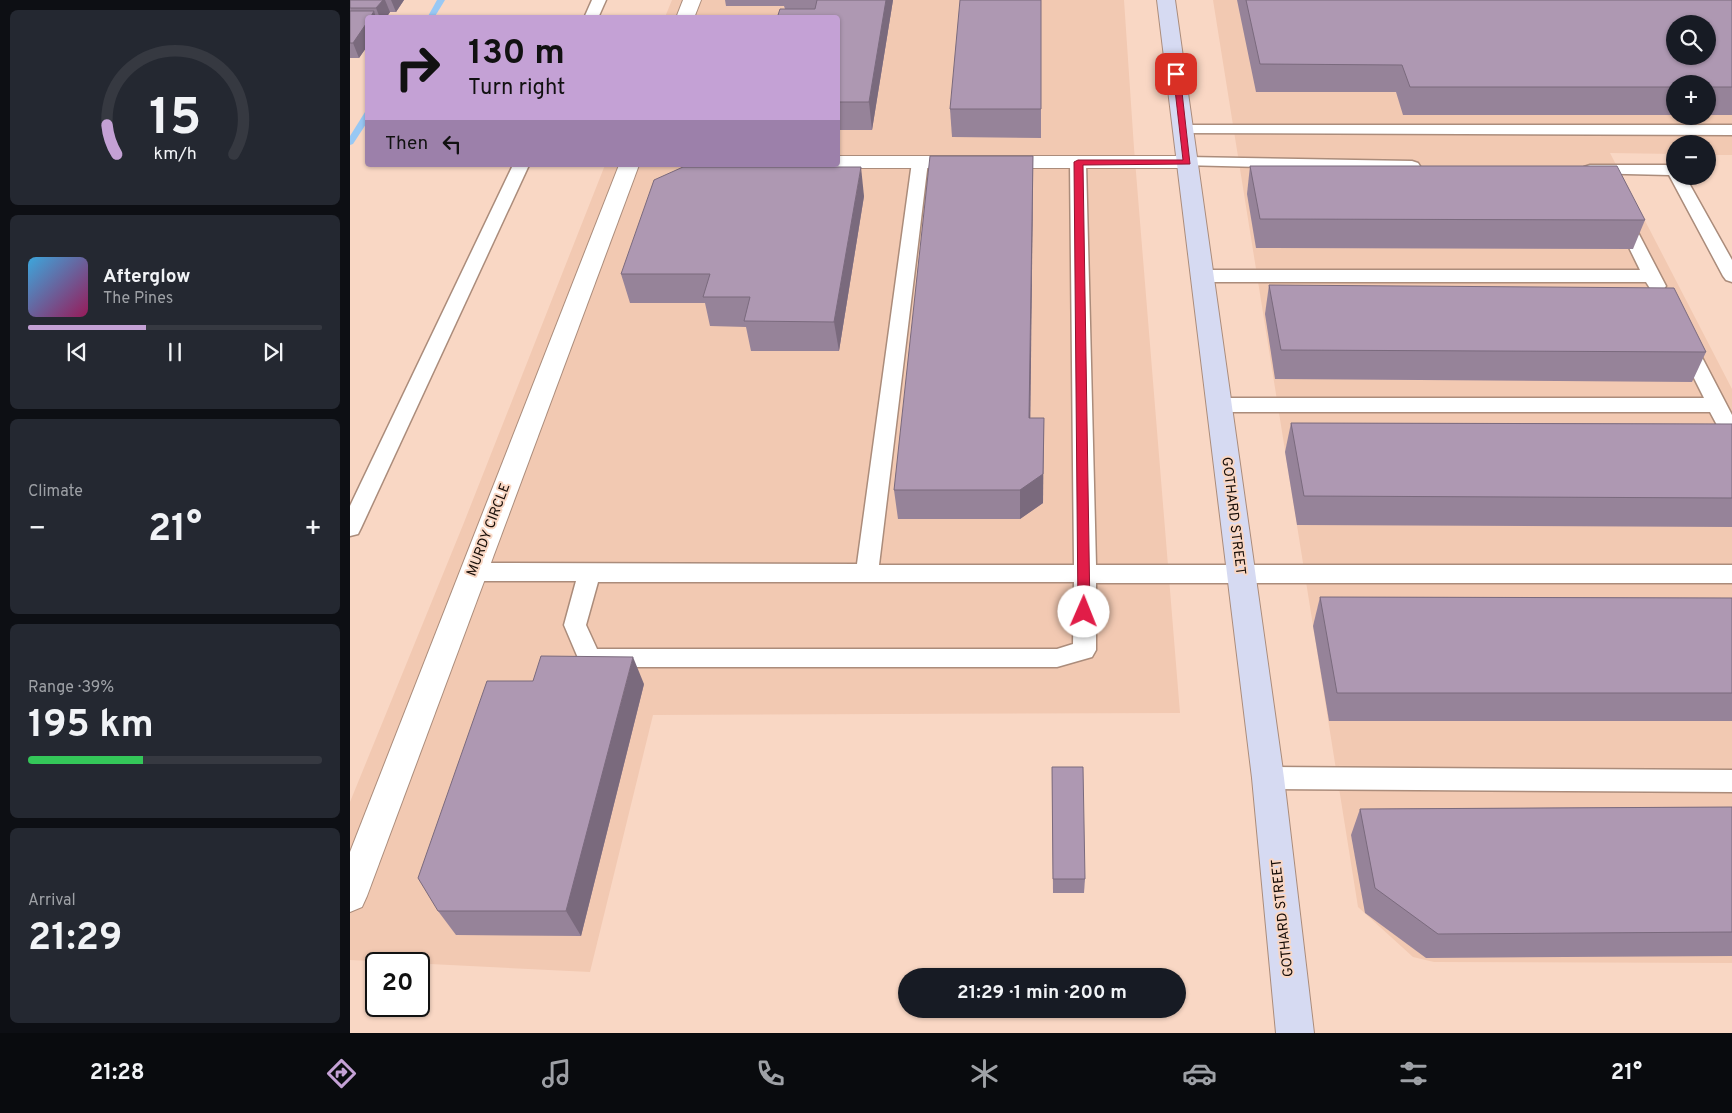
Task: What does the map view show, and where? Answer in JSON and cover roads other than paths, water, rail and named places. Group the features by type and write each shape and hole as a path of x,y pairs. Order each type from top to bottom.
{"street":[{"path":"686,15 692,0"},
{"name":"GOTHARD STREET","path":"1166,0 1268,778 1295,1033"},
{"path":"840,162 1187,162"},
{"name":"MURDY CIRCLE","path":"350,896 628,167"}],"lane":[{"path":"592,15 599,0"},
{"path":"1183,130 1732,130"},
{"path":"867,573 920,162"},
{"path":"589,574 575,625 589,658 1057,658 1084,650 1085,574 1078,162"},
{"path":"1187,162 1432,167"},
{"path":"350,528 520,167"},
{"path":"1578,170 1666,170"},
{"path":"1598,170 1607,188"},
{"path":"1682,185 1732,276"},
{"path":"1616,205 1665,302"},
{"path":"1202,276 1652,276"},
{"path":"1678,328 1732,435"},
{"path":"1219,405 1717,405"},
{"path":"474,572 589,574 1732,574"},
{"path":"1268,778 1732,781"}],"waterway":[{"path":"432,15 441,0"},
{"path":"350,142 365,119"}]}
